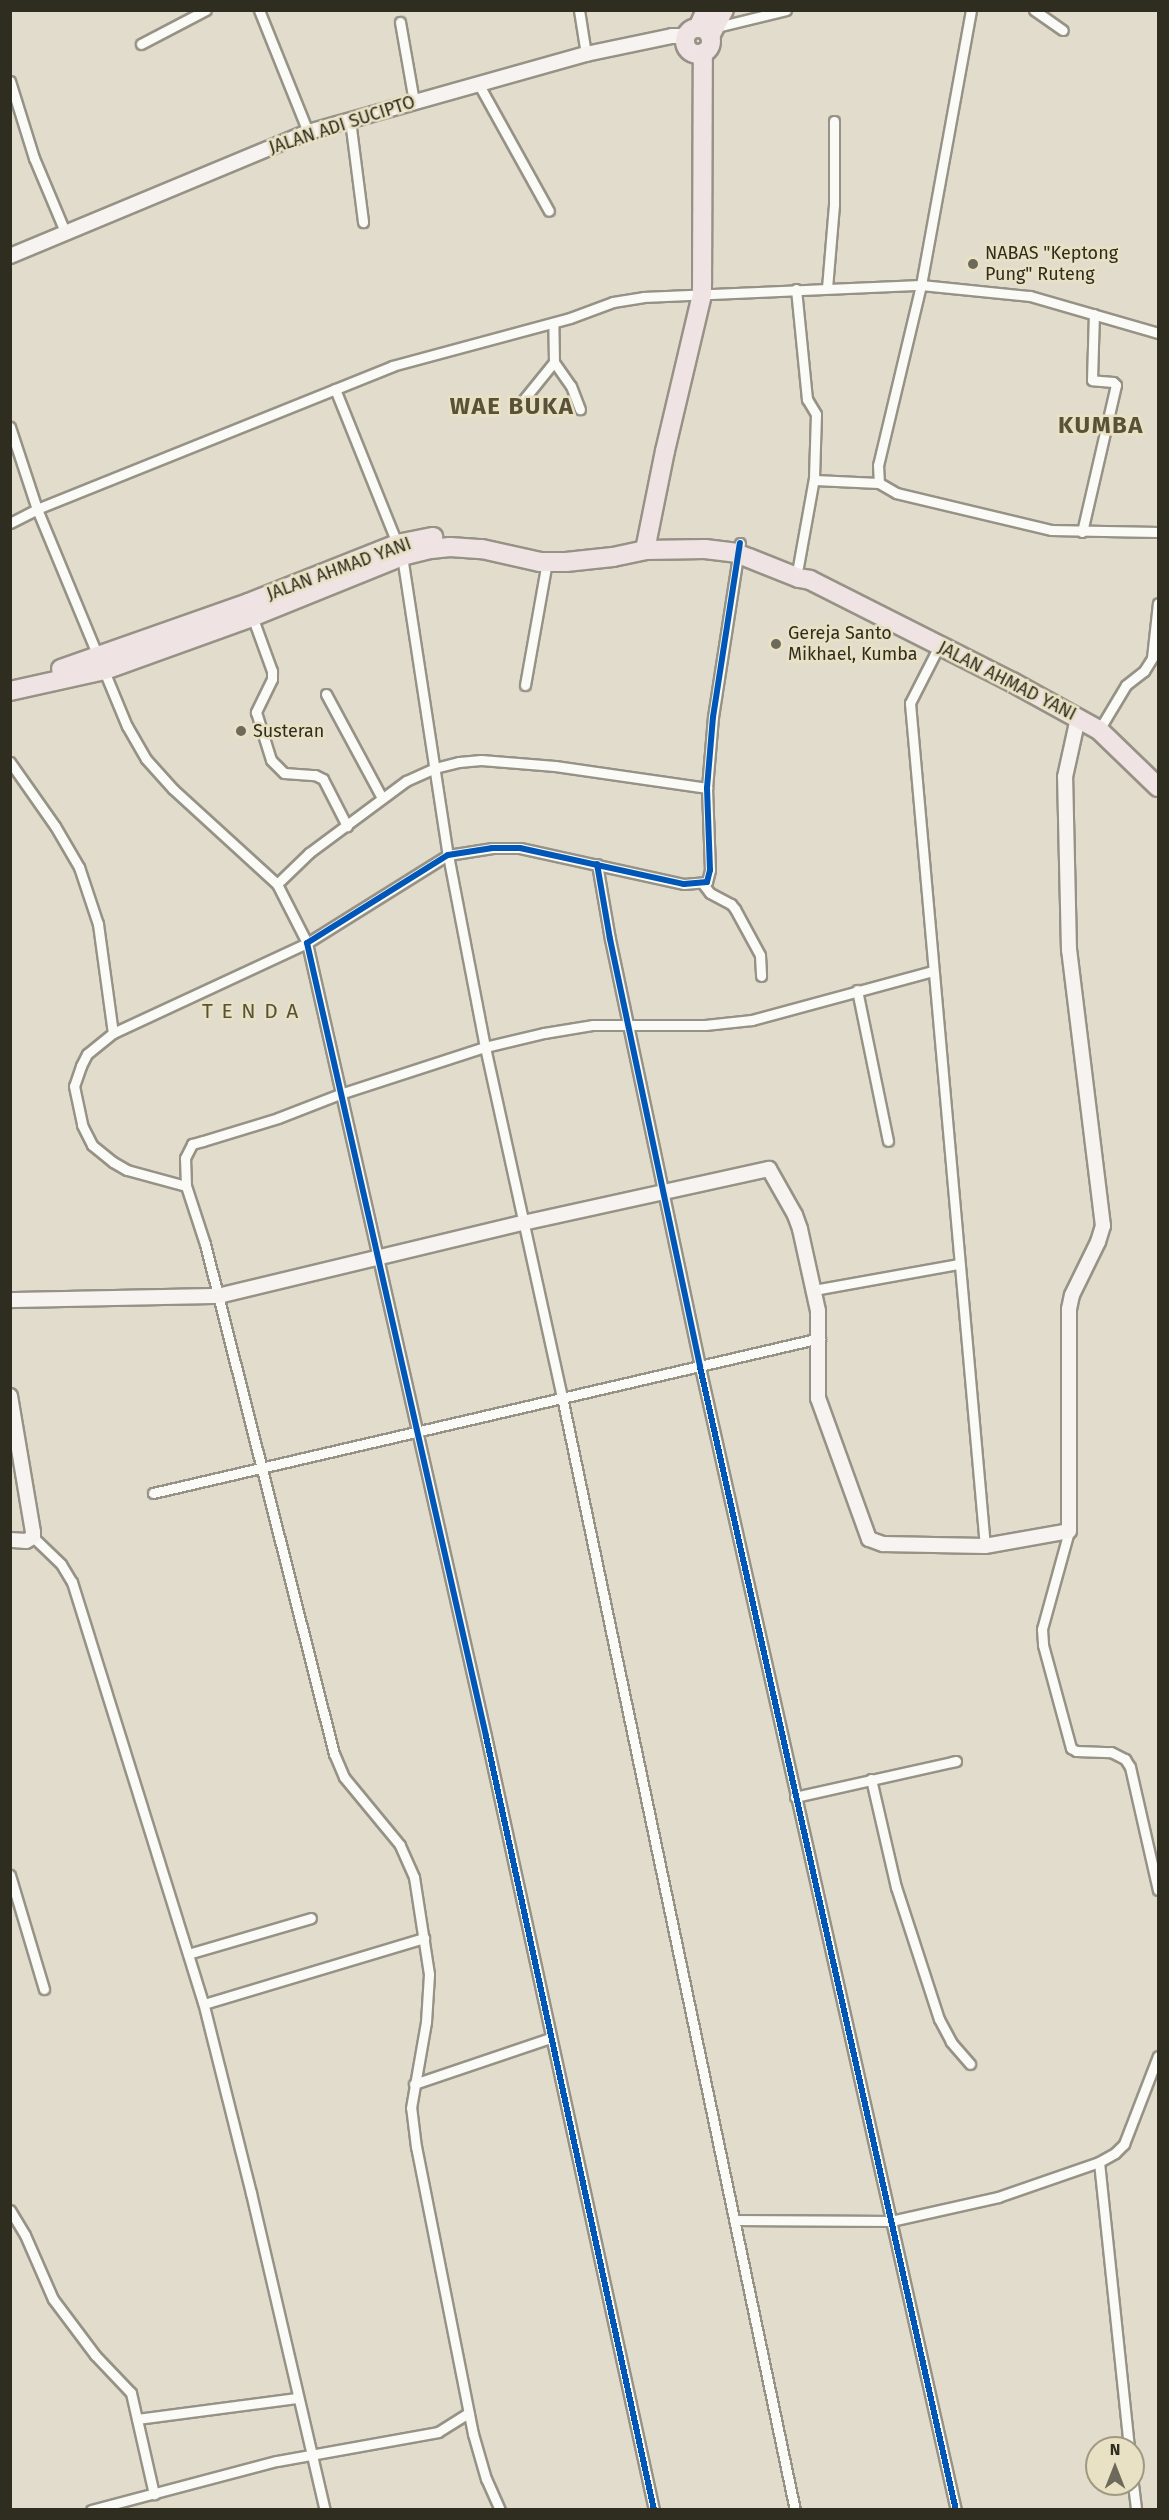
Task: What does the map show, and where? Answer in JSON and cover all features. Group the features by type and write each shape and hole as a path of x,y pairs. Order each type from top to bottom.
{"highway":[{"path":"646,545 702,294 706,10"},
{"name":"JALAN AHMAD YANI","path":"10,691 103,663 250,610 400,550 449,535 501,541 542,559 613,558 646,545 705,549 738,548 799,578 804,573 1078,718 1099,730 1158,787"},
{"name":"JALAN AHMAD YANI","path":"10,680 103,663"}],"street":[{"path":"141,44 206,10"},
{"path":"259,10 308,132"},
{"path":"579,10 586,54"},
{"path":"706,32 786,10"},
{"path":"879,483 878,465 921,285 970,10"},
{"path":"1034,10 1063,30"},
{"path":"400,22 414,102"},
{"name":"JALAN ADI SUCIPTO","path":"10,256 308,132 586,54 672,36 706,32"},
{"path":"10,81 34,158 66,234"},
{"path":"478,83 549,211"},
{"path":"350,120 363,222"},
{"path":"827,288 834,204 834,121"},
{"path":"10,524 38,509 392,366 443,350 553,323 613,302 643,297 921,285 1021,295 1158,333"},
{"path":"796,289 807,399 816,414 814,480 804,573"},
{"path":"1082,532 1116,385 1113,382 1092,380 1094,314"},
{"path":"553,323 554,362 571,386 580,409"},
{"path":"520,404 554,362"},
{"path":"335,389 400,550 448,855 485,1047 562,1397 795,2510"},
{"path":"10,427 38,509 127,726 146,759 173,789 277,884 306,943 376,1258 418,1432 654,2510"},
{"path":"814,480 879,483 896,493 1021,524 1082,532 1158,532"},
{"path":"186,1186 127,1170 113,1162 92,1145 82,1125 74,1086 87,1054 113,1033 306,943 448,855 492,848 520,848 684,884 704,884 710,878 707,788 713,717 738,548"},
{"path":"525,685 542,559"},
{"path":"1099,730 1126,685 1144,671 1152,658 1158,603"},
{"path":"250,610 272,671 268,688 256,712 271,760 284,773 315,775 323,779 347,826"},
{"path":"939,646 910,703 985,1546"},
{"path":"327,694 382,798"},
{"path":"1078,718 1065,777 1069,950 1102,1226 1098,1242 1072,1295 1069,1309 1069,1532 1042,1629 1043,1645 1071,1748 1076,1751 1112,1752 1125,1759 1130,1767 1158,1890"},
{"path":"277,884 309,853 406,781 435,768 459,762 494,761 555,766 707,788"},
{"path":"10,762 55,826 79,867 98,924 113,1033"},
{"path":"597,864 628,1027 700,1367 956,2510"},
{"path":"704,884 710,893 727,901 735,909 760,955 761,976"},
{"path":"500,2510 486,2479 468,2413 416,2147 411,2108 428,2001 429,1974 414,1877 400,1845 344,1777 334,1754 218,1296 186,1186 185,1158 192,1144 278,1118 340,1094 485,1047 544,1032 593,1025 628,1027 705,1025 752,1020 932,970"},
{"path":"857,990 888,1141"},
{"path":"10,1300 218,1296 523,1223 769,1168 795,1215 814,1290 820,1338 818,1398 821,1410 870,1539 883,1544 985,1546 1069,1532"},
{"path":"814,1290 959,1264"},
{"path":"153,1493 820,1338"},
{"path":"10,1396 33,1537 61,1564 72,1582 204,2004 325,2510"},
{"path":"10,1540 26,1540 33,1537"},
{"path":"795,1797 956,1761"},
{"path":"871,1779 896,1887 939,2019 951,2042 970,2064"},
{"path":"10,1875 44,1989"},
{"path":"188,1954 310,1918"},
{"path":"204,2004 424,1938"},
{"path":"414,2084 550,2038"},
{"path":"734,2220 891,2221 998,2197 1099,2162 1115,2153 1124,2144 1158,2056"},
{"path":"1099,2162 1127,2436"},
{"path":"10,2210 25,2235 53,2299 95,2355 128,2386 134,2400 136,2419 154,2494"},
{"path":"136,2419 297,2398"},
{"path":"91,2510 234,2471 438,2432 468,2413"}],"cycle path":[{"path":"654,2510 486,1736 307,943 448,855 492,848 520,848 684,884 707,882 710,870 707,788 713,717 740,543"},
{"path":"597,864 610,939 700,1367 956,2510"}],"place":[{"name":"NABAS \"Keptong Pung\" Ruteng","path":"973,264"},
{"name":"Gereja Santo Mikhael, Kumba","path":"776,644"},
{"name":"Susteran","path":"241,731"}],"district":[{"name":"WAE BUKA","path":"512,407"},
{"name":"KUMBA","path":"1101,426"},
{"name":"T E N D A","path":"251,1011"}]}
